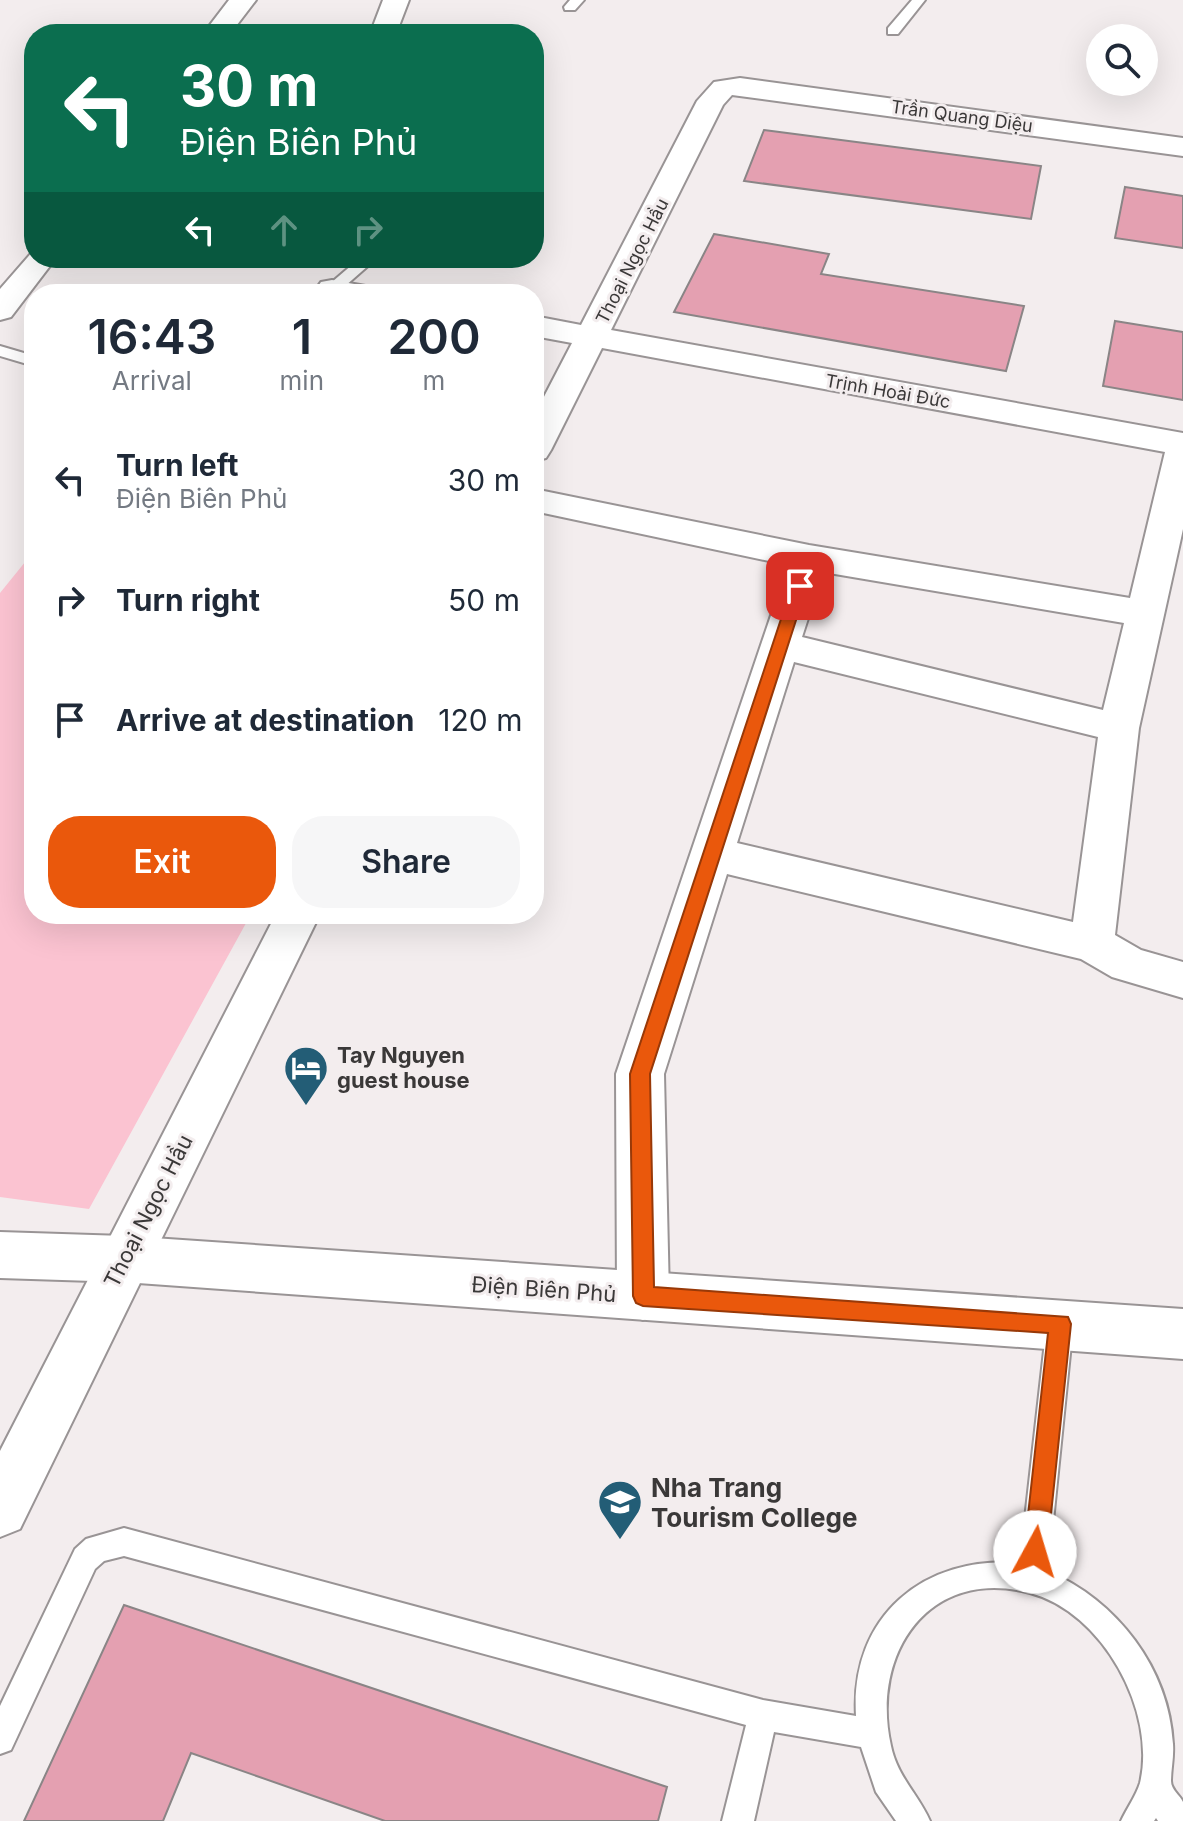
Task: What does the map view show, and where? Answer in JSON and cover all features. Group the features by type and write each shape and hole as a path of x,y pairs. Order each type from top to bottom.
{"street":[{"path":"224,24 243,0"},
{"path":"387,24 396,0"},
{"name":"Trần Quang Diệu","path":"740,86 1183,147"},
{"name":"Thoại Ngọc Hầu","path":"544,431 594,338 711,101 724,88 740,86"},
{"path":"0,310 33,268"},
{"name":"Trịnh Hoài Đức","path":"544,328 1183,447"},
{"path":"1092,944 1119,728 1148,614 1183,447"},
{"path":"544,502 809,557 1148,614"},
{"path":"643,1296 640,1074 809,557"},
{"path":"780,645 1119,728"},
{"path":"710,853 1092,944 1128,964 1183,980"},
{"name":"Thoại Ngọc Hầu","path":"0,1509 293,924"},
{"name":"Điện Biên Phủ","path":"0,1255 124,1259 1183,1334"}],"lane":[{"path":"893,31 919,0"},
{"path":"346,284 360,268"},
{"path":"0,351 24,358"},
{"path":"1033,1579 1060,1324"},
{"path":"0,1739 85,1559 96,1549 124,1542 763,1715 872,1734"},
{"path":"914,1821 887,1781 872,1734 870,1687 881,1645 904,1610 941,1584 985,1574 1033,1579 1078,1601 1118,1637 1145,1684 1158,1736 1154,1788 1137,1821"},
{"path":"738,1821 763,1715"},
{"path":"1154,1788 1177,1821"}],"shaded area":[{"path":"24,563 24,924 246,924 89,1209 0,1197 0,593"}],"building":[{"path":"764,130 1041,166 1031,219 744,181"},
{"path":"1125,187 1183,196 1183,248 1115,238"},
{"path":"714,234 829,254 821,274 1024,306 1006,371 674,312"},
{"path":"1115,321 1183,332 1183,400 1103,386"},
{"path":"124,1605 667,1787 658,1821 385,1821 191,1753 163,1821 24,1821"}],"place":[{"name":"Tay Nguyen guest house","path":"306,1107"},
{"name":"Nha Trang Tourism College","path":"620,1541"}],"route":[{"path":"800,586 640,1074 643,1296 1060,1324 1035,1552"}]}
